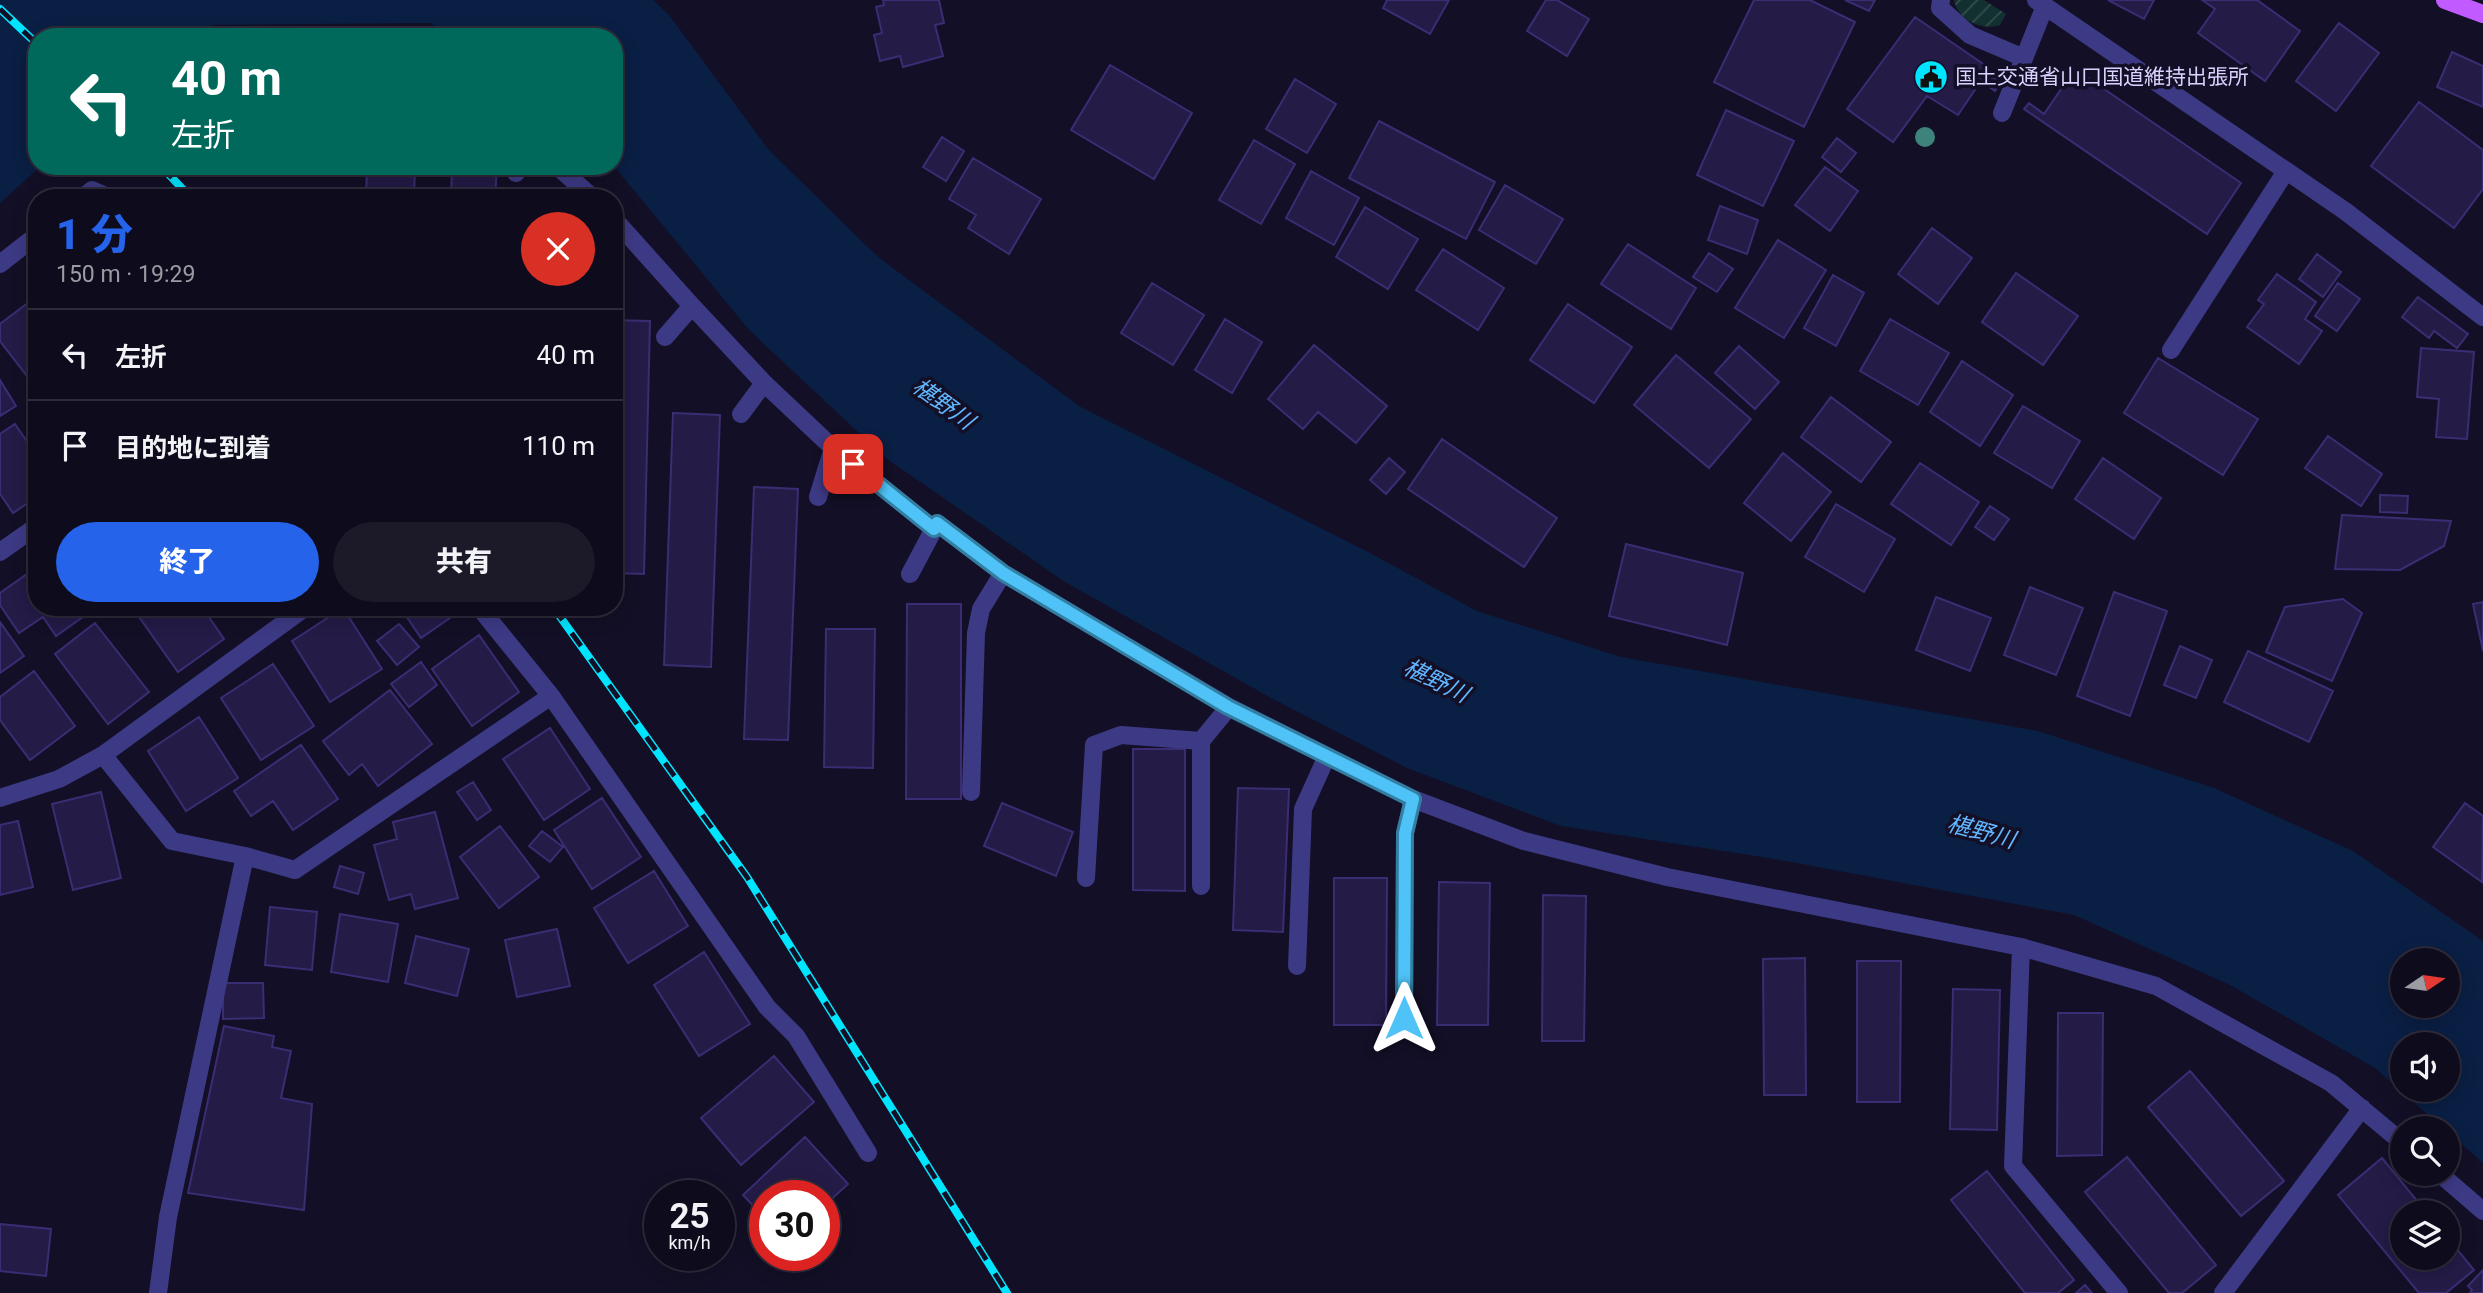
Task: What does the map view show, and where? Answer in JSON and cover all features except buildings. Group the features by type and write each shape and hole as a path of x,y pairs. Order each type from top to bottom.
{"main road":[{"path":"2445,0 2483,14"}],"street":[{"path":"1941,0 1940,8 1970,35 2024,58"},
{"path":"2002,113 2024,58 2040,3 2344,211 2483,317"},
{"path":"2171,350 2286,171"},
{"path":"567,175 583,189"},
{"path":"623,228 764,383 833,448 934,529"},
{"path":"0,264 28,242"},
{"path":"665,337 692,306"},
{"path":"741,414 764,383"},
{"path":"818,497 833,448"},
{"path":"910,574 937,523 1003,573 1228,707 1413,799 1524,841 1667,877 2021,947 2156,986 2332,1083 2390,1132"},
{"path":"0,552 28,532"},
{"path":"971,792 976,633 981,609 1003,573"},
{"path":"0,798 59,779 103,755 294,616"},
{"path":"486,616 551,696 767,1007 796,1036 868,1153"},
{"path":"103,755 172,841 245,856 295,870 551,696"},
{"path":"1201,886 1201,741 1228,707"},
{"path":"1086,878 1094,745 1121,735 1201,741"},
{"path":"1297,966 1303,809 1327,756"},
{"path":"1404,1018 1405,833 1413,799"},
{"path":"158,1293 168,1217 245,856"},
{"path":"2021,947 2012,1166 2119,1293"},
{"path":"2223,1293 2361,1108"},
{"path":"2454,1186 2483,1211"}],"green space":[{"path":"1954,0 1984,0 2006,14 2000,25 1978,25 1960,13"}],"water":[{"name":"椹野川","path":"0,0 653,0 669,15 768,149 878,257 1079,406 1370,553 1477,611 1621,657 2038,731 2214,788 2353,851 2483,941 2483,1163 2460,1143 2460,1116 2429,1116 2413,1102 2460,1102 2460,1032 2390,1032 2390,1081 2375,1068 2230,985 2074,915 1775,859 1561,826 1407,768 1273,699 1065,582 887,459 750,331 621,175 623,28 439,28 430,23 212,25 208,28 28,28 28,175 31,175 0,203"}],"railway":[{"path":"0,9 28,35"},
{"path":"169,175 183,189"},
{"path":"559,616 747,877 1007,1293"}],"place":[{"name":"国土交通省山口国道維持出張所","path":"1931,77"}],"route":[{"path":"853,464 934,529 937,523 1003,573 1228,707 1413,799 1405,833 1404,1018"}]}
